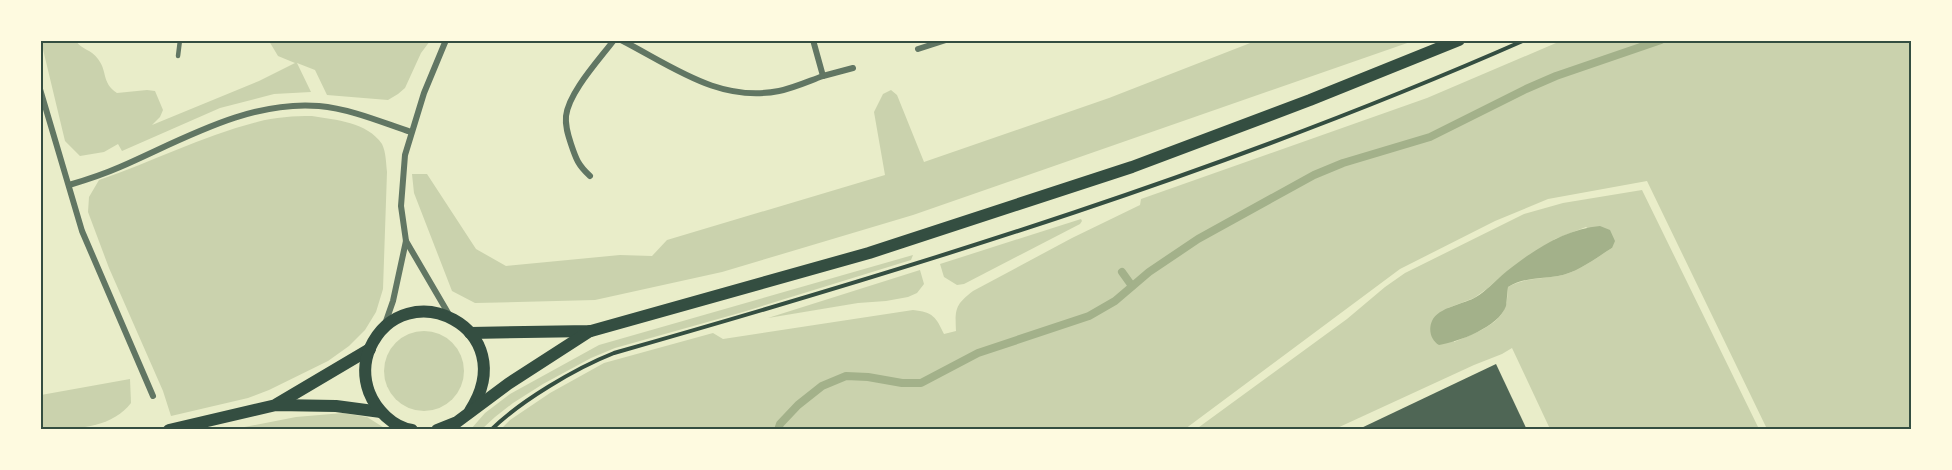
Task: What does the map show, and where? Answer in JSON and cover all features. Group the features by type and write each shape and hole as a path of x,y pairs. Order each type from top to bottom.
{"main road":[{"path":"470,333 591,331 834,263 989,215 1208,140 1459,40"},
{"path":"412,429 393,422 381,412 366,385 365,369 374,340 396,319 411,313 442,314 458,321 479,347 484,363 484,381 479,397 470,411"},
{"path":"437,429 457,422 534,366 591,331"},
{"path":"276,405 370,349"},
{"path":"169,429 276,405 336,406 381,412"}],"street":[{"path":"384,328 393,301 406,241 401,206 405,155 424,93 446,40"},
{"path":"590,176 577,162 568,133 568,107 614,40"},
{"path":"621,40 702,82 731,92 780,91 853,68"},
{"path":"813,40 823,76"},
{"path":"918,49 946,40"},
{"path":"40,88 82,231 153,396"},
{"path":"69,186 118,168 216,124 260,111 318,106 357,114 411,132"},
{"path":"406,241 451,318"}],"lane":[{"path":"178,56 180,40"}],"path":[{"path":"491,429 507,414 531,398 614,353 730,321 927,261 1118,199 1349,114 1525,40"}],"shaded area":[{"path":"1258,40 1413,41 913,215 722,272 595,300 475,303 452,291 414,193 412,174 427,174 476,249 506,266 620,255 652,256 667,240 885,175 874,112 883,94 891,90 897,95 924,162 1109,98"},
{"path":"1563,40 1911,41 1911,429 1767,429 1647,181 1548,199 1495,221 1400,269 1185,429 501,429 510,420 550,393 604,363 713,333 723,339 913,310 933,316 944,334 956,331 957,308 973,291 1140,205 1141,199 1427,98"},
{"path":"41,41 76,41 98,59 109,85 117,93 155,91 163,110 152,125 259,81 295,63 278,56 269,41 430,41 421,53 405,88 388,100 327,95 315,70 297,63 311,92 274,94 220,108 122,151 118,144 104,152 80,156 65,141"},
{"path":"312,116 360,127 376,137 383,147 387,172 383,289 376,312 365,330 349,346 328,361 248,398 171,416 163,391 109,268 88,212 89,197 99,180 217,134 271,119"},
{"path":"1642,190 1759,429 1550,429 1512,348 1335,429 1195,430 1347,319 1405,273 1524,214 1563,203","holes":["1586,227 1612,248 1572,272 1526,280 1508,287 1506,305 1497,320 1454,342 1448,308 1474,298 1501,276 1555,239"]},
{"path":"1081,219 1080,224 964,284 957,285 944,277 940,264"},
{"path":"1600,226 1610,230 1615,241 1612,248 1572,272 1526,280 1508,287 1506,306 1502,314 1487,327 1467,337 1439,345 1432,338 1431,324 1440,312 1476,297 1512,267 1560,237"},
{"path":"913,255 911,260 743,312 615,348 543,384 513,403 482,429 471,429 485,413 510,394 599,345"},
{"path":"920,270 924,284 917,293 908,297 768,318"},
{"path":"424,331 439,334 452,343 461,356 464,371 461,386 452,399 439,408 424,411 409,408 396,399 387,386 384,371 387,356 396,343 409,334"},
{"path":"130,379 131,403 113,418 78,428 41,429 41,395"},
{"path":"343,413 367,417 386,429 229,430 296,417"}],"building":[{"path":"1496,364 1527,430 1357,430"}],"waterway":[{"path":"778,430 780,424 798,405 822,386 846,376 921,383 978,353 1089,316 1115,301 1149,272 1198,239 1314,175 1343,163 1430,137 1556,76 1661,40"},
{"path":"1122,272 1132,286"}]}
